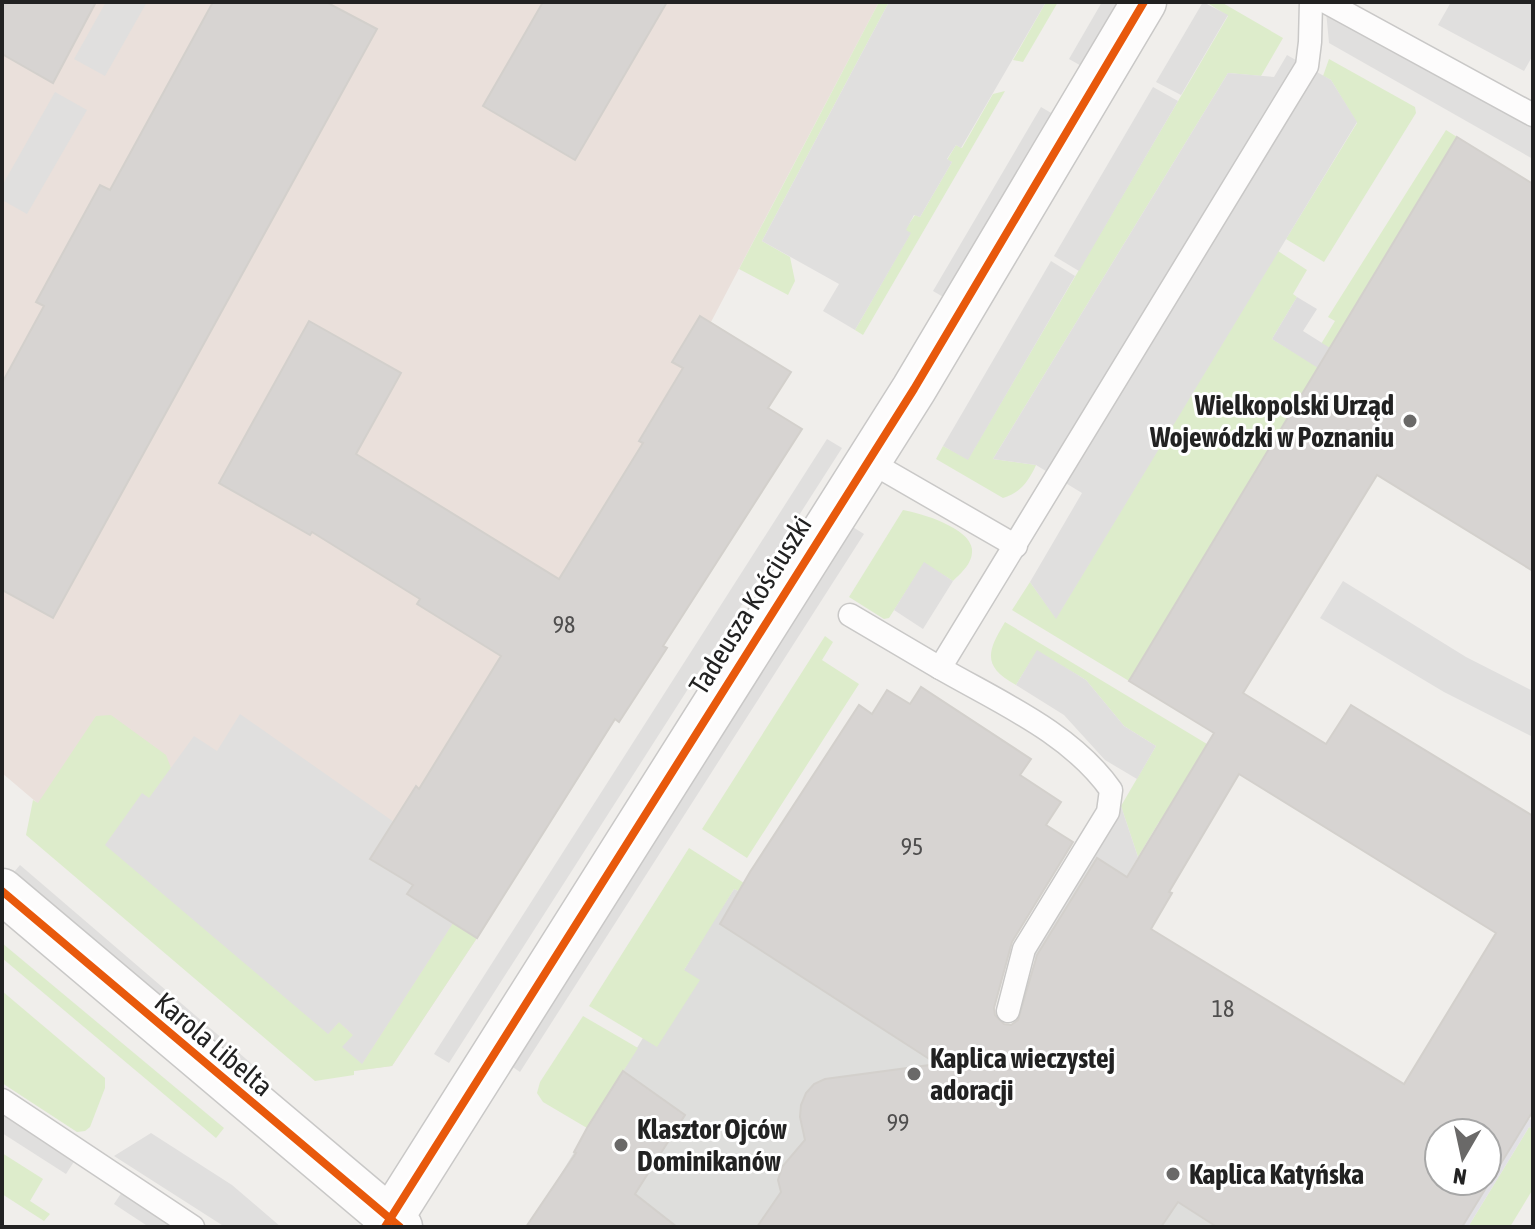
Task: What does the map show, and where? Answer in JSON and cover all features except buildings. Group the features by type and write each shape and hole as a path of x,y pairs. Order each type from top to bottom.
{"street":[{"name":"Tadeusza Kościuszki","path":"392,1224 914,389 1144,2"},
{"name":"Karola Libelta","path":"2,891 392,1224"}],"lane":[{"path":"940,668 1307,66 1311,2"},
{"path":"1326,2 1533,115"},
{"path":"867,460 1016,546"},
{"path":"850,615 1052,733 1098,772 1111,790 1108,812 1024,949 1008,1011"},
{"path":"2,1100 193,1227"}],"shaded area":[{"path":"2,2 879,2 711,322 791,372 768,408 802,429 663,645 667,648 619,722 615,720 392,1066 353,1071 2,773"},
{"path":"106,2 147,2 105,76 74,59"},
{"path":"889,2 1046,2 961,148 956,145 947,159 952,162 920,217 914,215 906,230 911,233 855,330 823,311 839,284 762,241"},
{"path":"1102,2 1124,2 1085,68 1069,59"},
{"path":"1203,2 1228,15 1181,95 1156,82"},
{"path":"1451,2 1533,2 1533,55 1524,71 1438,25"},
{"path":"1326,11 1533,128 1533,159 1329,43"},
{"path":"1287,55 1331,80 1357,122 1056,619 1030,582 1082,493 1036,465 993,459 1228,73 1274,77"},
{"path":"1153,87 1178,101 1079,271 1054,256"},
{"path":"55,92 87,110 27,214 2,200 2,186"},
{"path":"1041,107 1058,117 950,301 933,291"},
{"path":"1051,261 1075,276 968,460 943,446"},
{"path":"827,439 842,448 449,1063 434,1054"},
{"path":"848,524 864,534 520,1072 504,1061"},
{"path":"924,562 953,581 923,629 894,610"},
{"path":"1343,581 1466,657 1533,691 1533,737 1444,692 1320,618"},
{"path":"1037,650 1086,680 1124,726 1156,746 1137,779 1105,760 1064,715 1016,685"},
{"path":"240,714 394,822 371,860 413,885 407,895 453,923 362,1064 342,1047 353,1035 339,1022 328,1034 105,845 142,793 149,798 194,736 217,751"},
{"path":"1121,806 1138,857 1043,1016 1034,955"},
{"path":"20,865 266,1076 272,1101 9,878"},
{"name":"Klasztor Ojców Dominikanów","path":"744,883 1289,1227 529,1227 714,920 734,889 739,891"},
{"path":"2,1113 75,1160 66,1174 2,1133"},
{"path":"1528,1118 1533,1121 1533,1129 1529,1127 1503,1170 1503,1159"},
{"path":"151,1133 232,1185 281,1227 225,1227 114,1156"},
{"path":"122,1192 177,1227 149,1227 114,1204"},
{"path":"1480,1197 1486,1197 1468,1227 1462,1227"}],"green space":[{"path":"879,2 889,2 762,241 790,257 795,281 788,295 739,269"},
{"path":"1046,2 1058,2 1023,62 1013,60"},
{"path":"1206,2 1221,2 1283,38 1261,76 1228,73 993,459 1036,465 1023,486 1003,498 936,459 943,446 968,459 1228,16"},
{"path":"1329,59 1415,107 1416,113 1324,262 1286,239 1357,123 1331,80 1323,76"},
{"path":"1005,91 863,335 855,330 910,234 905,230 915,215 920,217 952,162 947,160 956,145 962,148 993,94"},
{"path":"1446,130 1457,137 1129,681 1012,610 1030,582 1056,618 1278,251 1307,270 1293,294 1297,297 1272,339 1310,362 1335,321 1328,317"},
{"path":"903,510 954,528 969,541 972,554 966,567 953,581 924,563 889,618 884,619 849,597"},
{"path":"1005,622 1207,744 1173,801 1175,830 1159,822 1138,857 1121,806 1156,746 1124,726 1086,680 1037,651 1016,685 1005,678 997,671 991,658 994,642"},
{"path":"825,636 833,642 822,660 859,684 747,858 702,829"},
{"path":"111,715 166,755 171,768 149,799 142,793 328,1034 339,1022 353,1035 362,1064 453,923 477,938 392,1066 315,1081 26,835 33,800 38,803 96,716"},
{"path":"689,848 744,883 739,891 734,889 684,970 700,980 657,1047 589,1006"},
{"path":"2,943 224,1128 216,1138 2,958"},
{"path":"2,991 105,1078 105,1088 90,1127 85,1131 77,1132 2,1083"},
{"path":"583,1016 638,1048 587,1128 543,1102 537,1093 540,1082"},
{"path":"1529,1127 1533,1129 1533,1189 1510,1227 1468,1227 1486,1197 1503,1197 1503,1170"},
{"path":"2,1153 43,1179 30,1201 50,1214 44,1221 2,1194"}],"pier":[{"path":"1297,297 1317,309 1303,331 1330,348 1318,368 1272,339"}],"cycle path":[{"path":"385,1227 914,389 1144,2"},
{"path":"2,891 400,1227"}],"place":[{"name":"Wielkopolski Urząd Wojewódzki w Poznaniu","path":"1410,421"},
{"name":"Kaplica wieczystej adoracji","path":"914,1074"},
{"name":"Klasztor Ojców Dominikanów","path":"621,1145"},
{"name":"Kaplica Katyńska","path":"1173,1174"}]}
